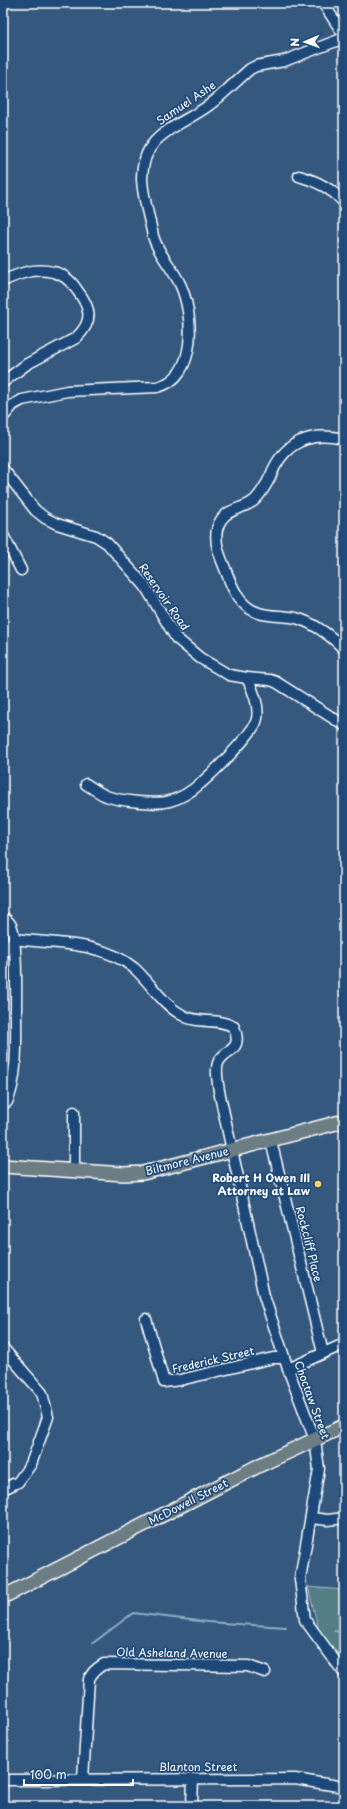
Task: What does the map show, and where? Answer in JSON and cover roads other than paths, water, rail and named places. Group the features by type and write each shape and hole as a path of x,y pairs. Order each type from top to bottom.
{"main road":[{"name":"Biltmore Avenue","path":"3,1166 124,1174 143,1173 344,1121"},
{"name":"McDowell Street","path":"3,1597 260,1465 344,1426"}],"street":[{"path":"323,3 344,36"},
{"name":"Samuel Ashe","path":"3,417 13,405 22,400 75,390 157,388 170,383 180,374 187,356 190,323 188,308 180,283 155,243 153,236 142,180 145,157 157,138 168,129 208,106 250,69 256,66 284,61 344,36"},
{"path":"299,176 317,181 335,193 344,202"},
{"path":"3,281 28,271 54,272 65,276 73,284 89,308 87,325 76,338 27,364 3,382"},
{"path":"341,436 304,438 287,450 276,463 268,481 253,502 232,510 221,520 216,535 219,553 235,593 243,604 267,616 296,618 313,625 335,639 344,649"},
{"name":"Reservoir Road","path":"3,469 35,510 45,518 57,524 96,536 107,543 145,586 176,638 200,658 230,675 247,678 261,678 276,682 344,725"},
{"path":"3,535 21,570"},
{"path":"86,784 106,796 120,800 169,802 184,796 202,783 248,735 256,721 256,705 253,690 247,678"},
{"path":"3,917 10,922 13,928 16,958 16,1045 11,1092 7,1102 3,1103"},
{"path":"3,954 14,939"},
{"name":"Choctaw Street","path":"14,939 101,950 117,957 133,967 170,1007 181,1015 196,1021 228,1023 234,1027 237,1034 237,1042 234,1049 221,1058 217,1070 220,1091 263,1294 284,1358 315,1440 319,1468 300,1579 305,1620 344,1673"},
{"path":"74,1112 74,1171"},
{"name":"Rockcliff Place","path":"271,1141 323,1353"},
{"name":"Frederick Street","path":"146,1319 164,1382 180,1380 273,1358 284,1358"},
{"path":"288,1369 344,1344"},
{"path":"3,1348 42,1393 48,1417 31,1464 18,1482 3,1489"},
{"path":"311,1518 328,1520 344,1518"},
{"name":"Old Asheland Avenue","path":"83,1779 89,1679 92,1673 100,1666 104,1664 248,1666 264,1672"},
{"path":"192,1806 193,1779"},
{"name":"Blanton Street","path":"3,1780 295,1779 344,1787"}],"waterway":[{"path":"338,566 344,565"},
{"path":"93,1643 133,1613 207,1622 286,1627"},
{"path":"334,1631 340,1632 344,1636"}],"place":[{"name":"Robert H Owen III Attorney at Law","path":"318,1184"}]}
